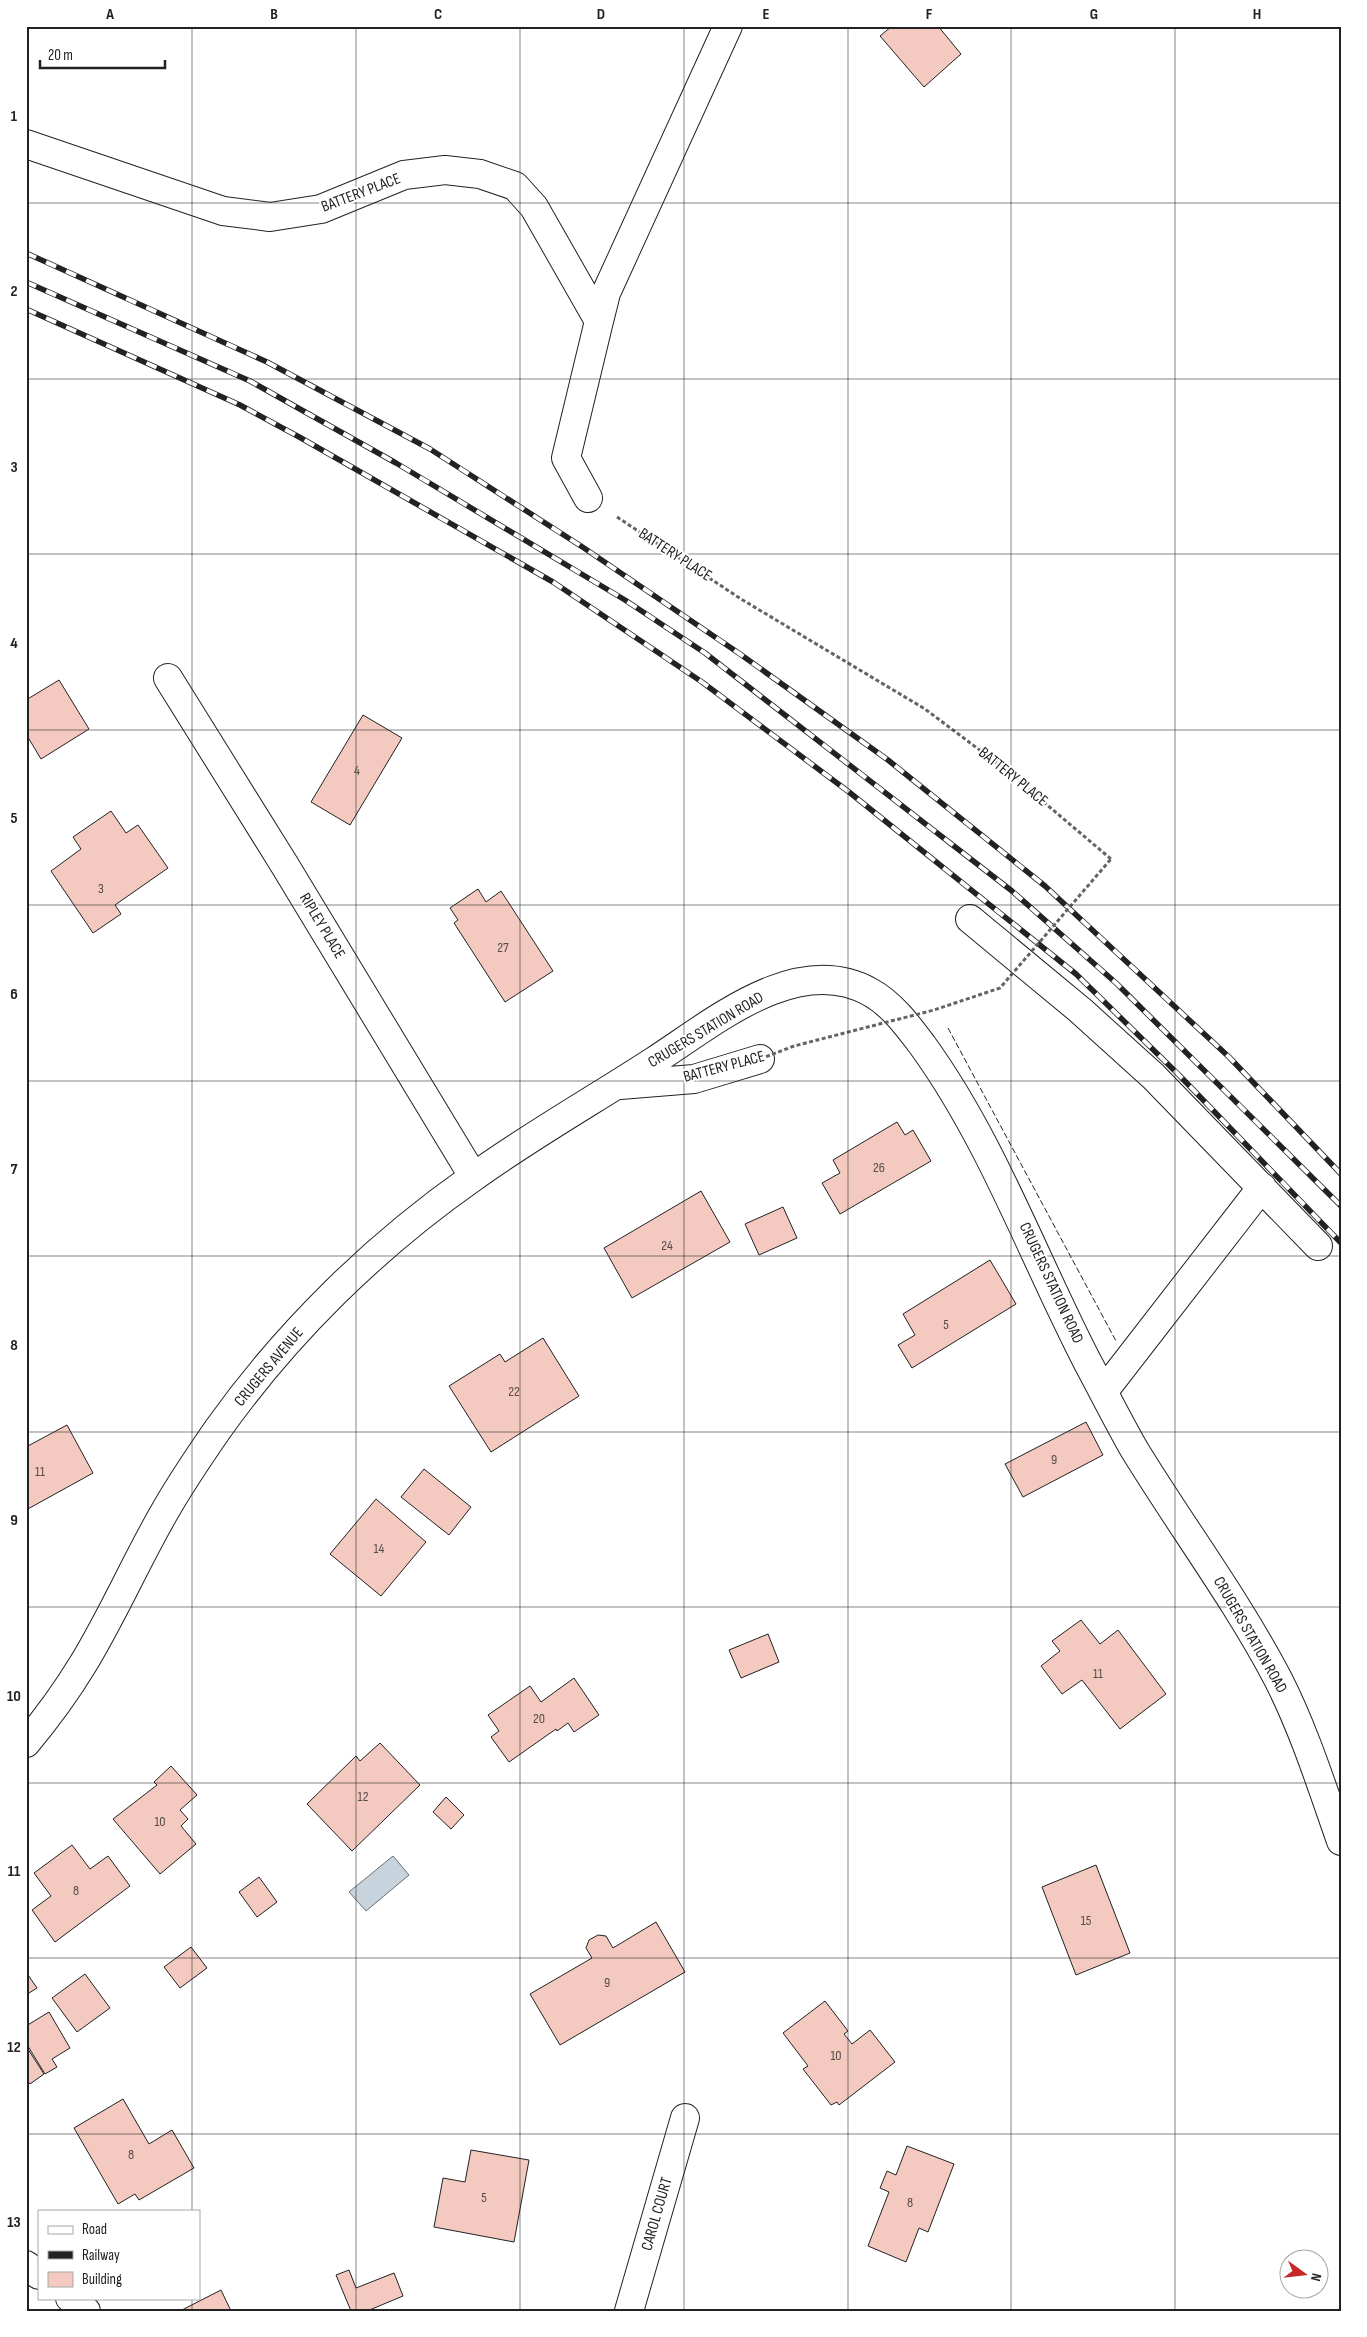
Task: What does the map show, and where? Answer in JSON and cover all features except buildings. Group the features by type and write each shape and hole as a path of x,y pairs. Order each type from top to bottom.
{"street":[{"path":"588,498 566,458 606,293 728,26"},
{"name":"BATTERY PLACE","path":"26,144 223,211 270,217 321,209 404,176 445,170 480,174 515,186 534,207 599,321"},
{"name":"RIPLEY PLACE","path":"168,678 290,873 473,1176"},
{"path":"970,919 1080,1010 1124,1050 1318,1246"},
{"name":"CRUGERS STATION ROAD","path":"616,1086 729,1012 776,987 800,981 826,980 846,983 868,990 886,1002 911,1029 938,1067 966,1113 1029,1235 1087,1360 1132,1444 1242,1617 1280,1684 1314,1766 1341,1841"},
{"name":"BATTERY PLACE","path":"616,1086 694,1079 760,1059"},
{"name":"CRUGERS AVENUE","path":"26,1743 56,1705 86,1660 167,1507 219,1427 262,1373 322,1305 388,1244 473,1176 616,1086"},
{"path":"1104,1391 1262,1188"},
{"name":"CAROL COURT","path":"629,2311 685,2118"},
{"path":"26,2266 38,2274"},
{"path":"72,2300 86,2311"}],"path":[{"name":"BATTERY PLACE","path":"588,498 742,599 925,709 1001,766 1111,859 1000,988 934,1010 794,1046 760,1059"}],"shaded area":[{"path":"393,1856 409,1875 366,1911 349,1892"}],"railway":[{"path":"26,253 267,362 430,449 584,548 740,654 888,760 1045,886 1229,1057 1341,1174"},
{"path":"26,282 250,381 396,463 625,600 705,653 1012,891 1116,983 1341,1206"},
{"path":"26,309 240,405 301,438 553,582 702,682 849,792 1076,974 1179,1075 1341,1243"}],"fence":[{"path":"948,1028 1116,1341"}]}
